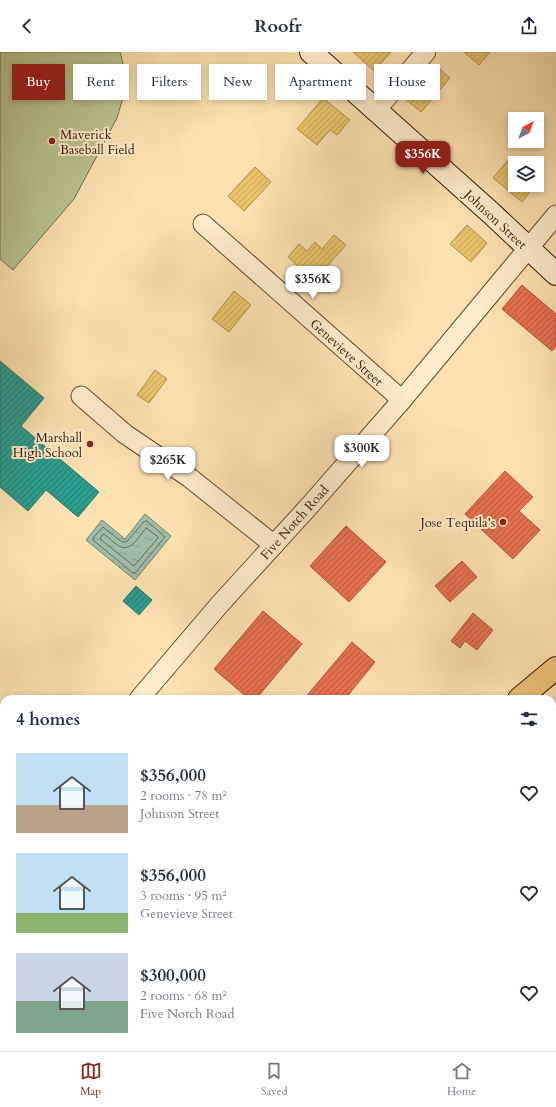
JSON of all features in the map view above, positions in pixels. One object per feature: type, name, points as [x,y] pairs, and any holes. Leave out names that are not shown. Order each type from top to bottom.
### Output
[{"type":"highway","points":[[524,695],[556,668]]},
{"type":"street","name":"Johnson Street","points":[[311,52],[556,274]]},
{"type":"street","points":[[376,110],[426,52]]},
{"type":"street","name":"Five Notch Road","points":[[142,695],[220,604],[312,503],[402,400],[556,215]]},
{"type":"street","name":"Genevieve Street","points":[[203,224],[402,400]]},
{"type":"street","points":[[81,396],[125,434],[185,474],[274,544]]},
{"type":"green space","name":"Maverick Baseball Field","points":[[0,52],[120,52],[123,64],[73,64],[73,100],[122,100],[117,118],[74,199],[13,270],[0,259]]},
{"type":"water","points":[[145,514],[171,536],[135,580],[86,540],[102,520],[125,539]]},
{"type":"building: Homes","points":[[353,52],[391,52],[380,64],[374,64],[374,71]]},
{"type":"building: Homes","points":[[464,52],[490,52],[479,65]]},
{"type":"building: Homes","points":[[440,69],[450,78],[440,90]]},
{"type":"building: Homes","points":[[321,100],[325,100],[350,120],[337,135],[330,130],[317,145],[297,129]]},
{"type":"building: Homes","points":[[406,100],[431,100],[421,112]]},
{"type":"building: Homes","points":[[508,160],[508,190],[493,178]]},
{"type":"building: Homes","points":[[255,167],[271,182],[244,211],[228,196]]},
{"type":"building: Homes","points":[[510,192],[530,192],[522,202]]},
{"type":"building: Homes","points":[[467,225],[487,243],[471,262],[450,244]]},
{"type":"building: Homes","points":[[334,235],[346,245],[314,281],[288,257],[299,244],[307,251],[315,242],[322,249]]},
{"type":"building: Homes","points":[[234,291],[251,305],[229,332],[212,319]]},
{"type":"building: Homes","points":[[155,370],[167,379],[149,403],[137,395]]},
{"type":"building: Shops","points":[[522,285],[556,314],[556,346],[552,351],[502,309]]},
{"type":"building: Shops","name":"Jose Tequila's","points":[[505,471],[533,497],[519,511],[540,530],[513,559],[465,514]]},
{"type":"building: Shops","points":[[346,526],[386,562],[349,602],[310,566]]},
{"type":"building: Shops","points":[[462,561],[477,577],[450,602],[435,586]]},
{"type":"building: Shops","points":[[263,611],[302,644],[259,695],[244,695],[214,669]]},
{"type":"building: Shops","points":[[473,613],[493,630],[477,650],[465,641],[460,648],[451,641]]},
{"type":"building: Shops","points":[[352,642],[375,662],[348,695],[307,695]]},
{"type":"building: Schools","points":[[0,361],[44,398],[21,426],[99,492],[78,517],[46,490],[28,511],[0,487]]},
{"type":"building: Schools","points":[[136,586],[152,600],[139,615],[123,601]]},
{"type":"place","name":"Maverick Baseball Field","points":[[52,141]]},
{"type":"place","name":"Marshall High School","points":[[90,444]]},
{"type":"place","name":"Jose Tequila's","points":[[503,522]]}]
